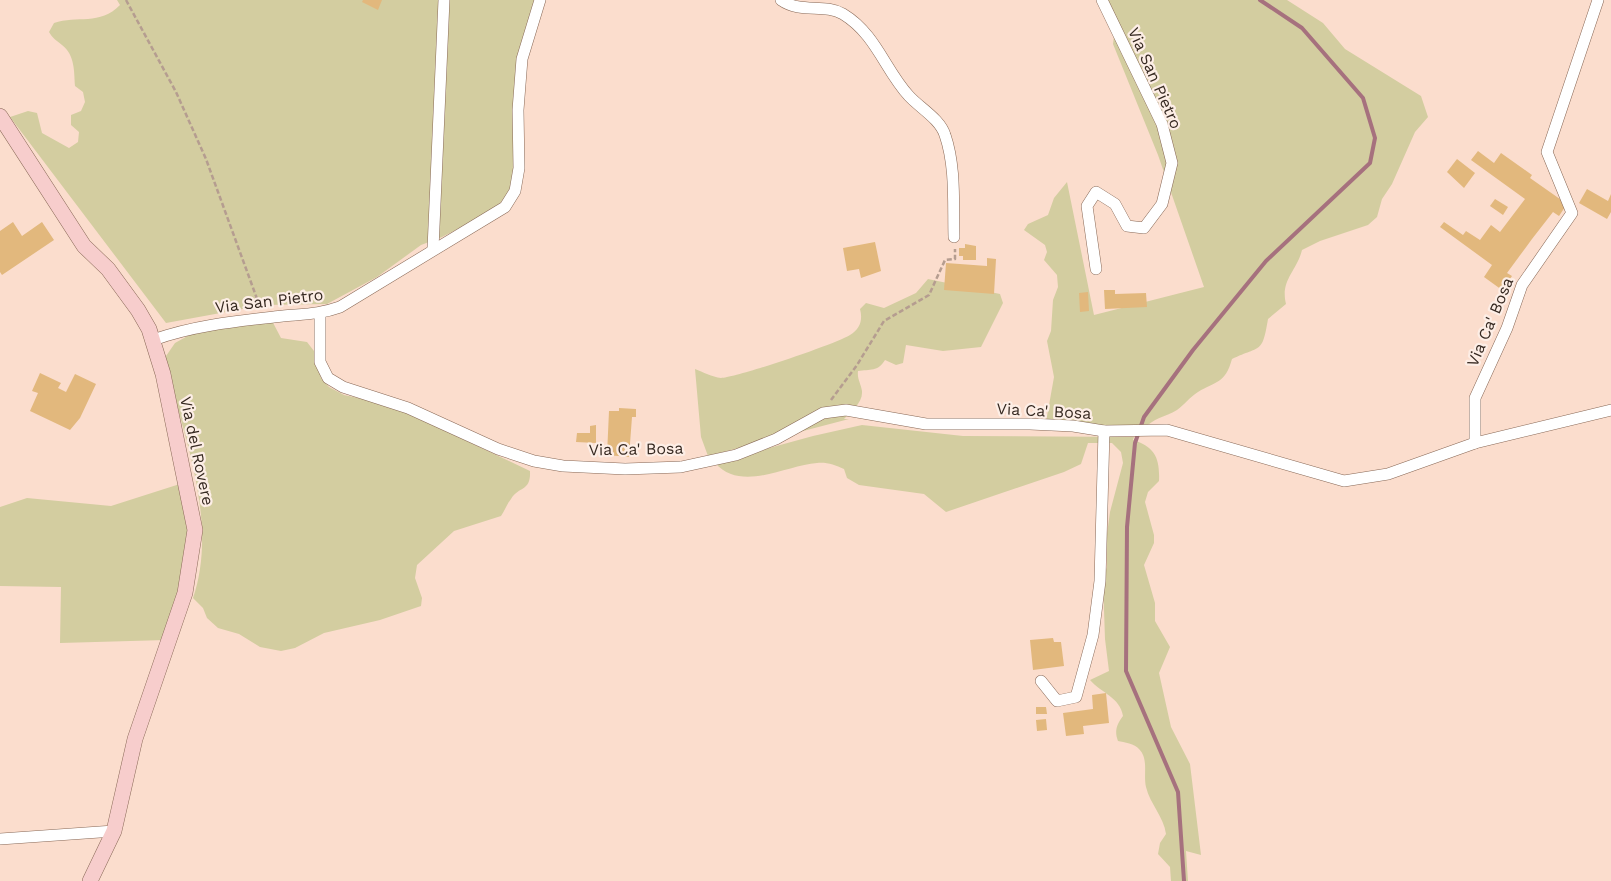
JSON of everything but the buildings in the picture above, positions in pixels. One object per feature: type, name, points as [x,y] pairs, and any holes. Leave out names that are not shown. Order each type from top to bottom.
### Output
[{"type":"street","points":[[433,249],[444,0]]},
{"type":"street","name":"Via San Pietro","points":[[153,340],[195,327],[264,318],[320,314],[340,307],[505,207],[515,191],[519,168],[518,110],[522,59],[540,0]]},
{"type":"street","points":[[781,0],[792,7],[841,14],[856,24],[872,40],[908,96],[932,117],[945,134],[952,169],[954,237]]},
{"type":"street","name":"Via San Pietro","points":[[1096,270],[1087,206],[1096,192],[1115,204],[1127,226],[1144,228],[1162,204],[1172,162],[1162,124],[1102,0]]},
{"type":"street","name":"Via Ca' Bosa","points":[[1476,443],[1475,398],[1507,328],[1522,285],[1572,213],[1547,152],[1598,0]]},
{"type":"street","name":"Via del Rovere","points":[[0,116],[84,246],[108,270],[138,310],[153,340],[172,412],[195,530],[185,593],[135,739],[114,830],[90,881]]},
{"type":"street","name":"Via Ca' Bosa","points":[[320,314],[320,362],[328,378],[343,387],[408,408],[498,449],[534,461],[563,466],[625,469],[681,467],[736,455],[776,439],[823,413],[846,410],[926,424],[1030,424],[1073,426],[1104,431],[1167,430],[1344,482],[1407,468],[1476,443],[1611,410]]},
{"type":"street","name":"Via Ca' Bosa","points":[[1040,681],[1057,701],[1076,697],[1093,635],[1100,581],[1104,431]]},
{"type":"street","points":[[0,839],[114,830]]},
{"type":"path","points":[[126,0],[176,92],[206,158],[264,318]]},
{"type":"path","points":[[823,413],[857,365],[884,321],[929,295],[946,260],[956,260],[954,237]]},
{"type":"shaded area","points":[[117,0],[540,0],[517,65],[515,179],[508,194],[493,211],[442,237],[421,245],[377,277],[327,304],[264,305],[166,323],[10,117],[28,111],[37,113],[42,133],[69,148],[78,142],[79,132],[71,125],[71,115],[81,111],[85,102],[83,92],[75,86],[72,58],[49,32],[54,23],[104,16],[120,5]]},
{"type":"shaded area","points":[[1106,0],[1287,0],[1323,23],[1345,49],[1421,96],[1428,117],[1415,132],[1392,184],[1382,199],[1377,217],[1368,225],[1320,241],[1302,250],[1285,288],[1286,304],[1268,319],[1264,338],[1259,347],[1232,359],[1223,378],[1192,396],[1177,410],[1155,420],[1144,429],[1046,422],[1054,377],[1047,341],[1051,331],[1053,300],[1058,287],[1057,275],[1044,260],[1047,252],[1045,245],[1024,230],[1028,224],[1048,215],[1054,198],[1067,182],[1094,315],[1204,287],[1158,155],[1113,44],[1116,20]]},
{"type":"shaded area","points":[[928,279],[1000,294],[1003,303],[981,347],[943,351],[906,345],[903,363],[896,365],[885,360],[877,368],[858,371],[862,395],[856,406],[844,419],[849,419],[708,456],[701,437],[695,369],[711,376],[730,377],[826,346],[850,335],[856,330],[861,320],[860,309],[866,303],[884,308],[916,293]]},
{"type":"shaded area","points":[[270,317],[281,338],[307,342],[314,351],[321,378],[329,387],[344,395],[391,405],[530,471],[527,486],[514,495],[501,516],[454,531],[417,565],[415,578],[422,598],[421,606],[380,620],[324,633],[295,648],[281,651],[260,647],[239,634],[218,628],[207,618],[203,608],[193,598],[200,569],[202,539],[200,508],[188,447],[164,359],[175,343],[193,333]]},
{"type":"shaded area","points":[[862,425],[963,436],[1134,437],[1133,440],[1146,446],[1155,454],[1159,481],[1148,492],[1145,502],[1154,535],[1154,543],[1144,565],[1155,603],[1155,621],[1170,647],[1159,673],[1171,727],[1190,764],[1201,855],[1186,851],[1188,881],[1171,881],[1170,867],[1158,854],[1160,843],[1166,834],[1163,822],[1146,787],[1144,757],[1135,746],[1118,741],[1116,731],[1123,716],[1121,710],[1114,700],[1090,680],[1109,671],[1105,639],[1103,580],[1107,567],[1107,534],[1110,512],[1123,463],[1121,452],[1112,443],[1088,443],[1081,464],[1064,472],[946,512],[924,494],[859,485],[847,478],[844,469],[828,463],[805,465],[751,477],[738,476],[726,472],[715,463],[813,436]]},
{"type":"shaded area","points":[[183,483],[190,544],[166,640],[60,643],[61,587],[0,586],[0,507],[27,498],[111,506]]},
{"type":"waterway","points":[[1184,881],[1178,792],[1126,671],[1127,527],[1135,443],[1144,417],[1193,350],[1266,261],[1370,163],[1375,138],[1363,98],[1302,28],[1260,0]]}]
